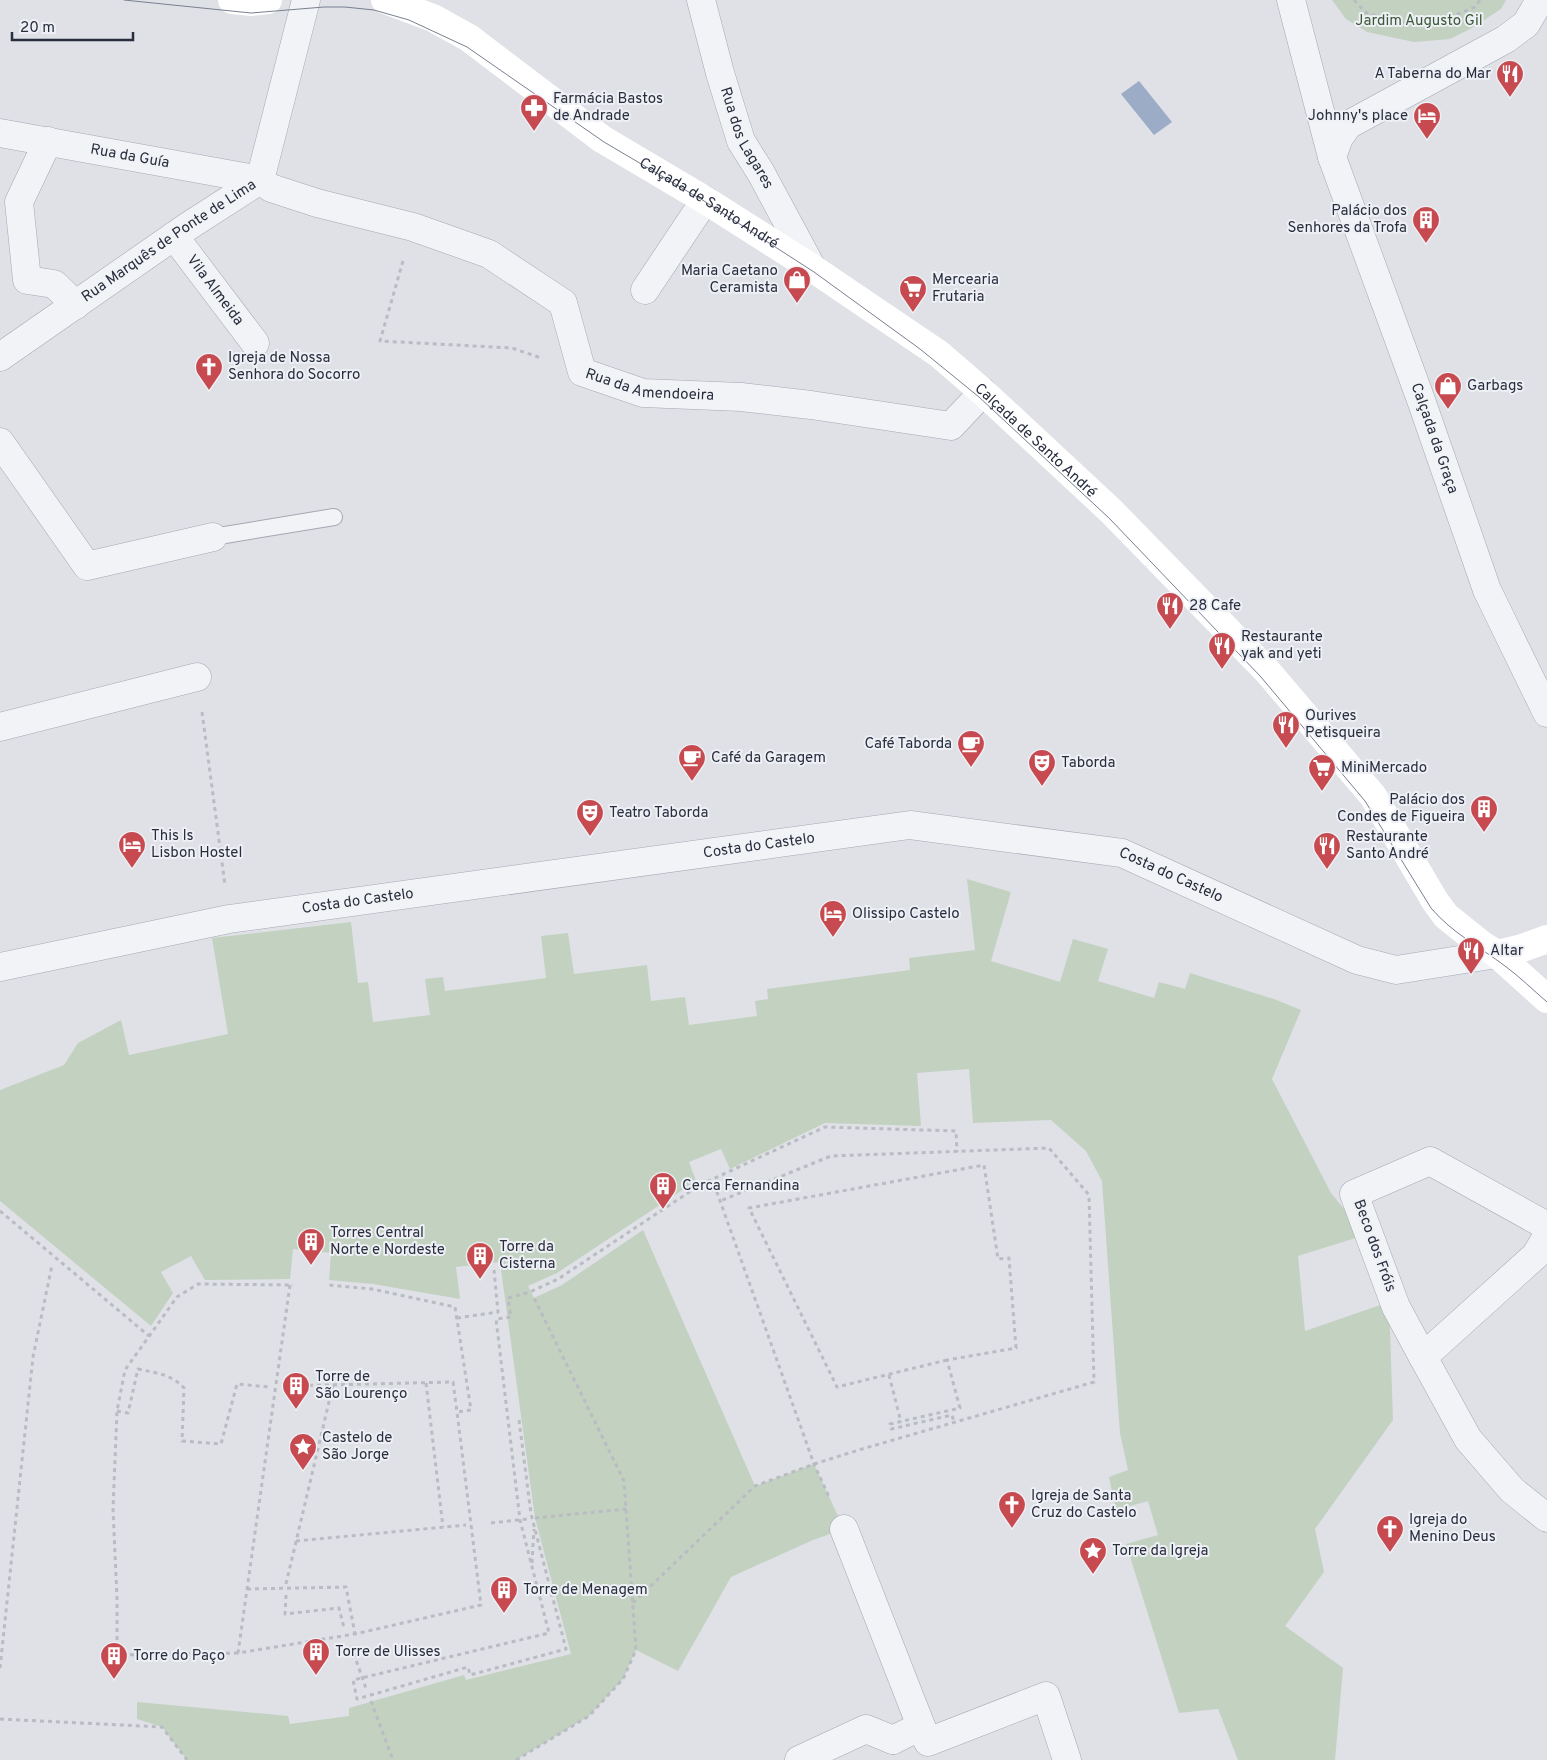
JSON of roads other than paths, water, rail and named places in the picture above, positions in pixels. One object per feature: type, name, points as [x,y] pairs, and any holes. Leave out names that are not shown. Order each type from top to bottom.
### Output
[{"type":"street","points":[[232,0],[252,2],[268,0]]},
{"type":"street","name":"Rua Marquês de Ponte de Lima","points":[[0,357],[174,236],[260,180],[306,0]]},
{"type":"street","name":"Calçada de Santo André","points":[[385,0],[433,18],[469,38],[602,139],[705,200],[812,268],[939,354],[983,392],[1110,511],[1268,672],[1373,796],[1434,901],[1446,916],[1481,944],[1497,954],[1547,999]]},
{"type":"street","name":"Rua dos Lagares","points":[[701,0],[740,140],[762,172],[812,268]]},
{"type":"street","name":"Calçada da Graça","points":[[1291,0],[1332,157],[1421,400],[1487,590],[1547,713]]},
{"type":"street","points":[[1332,157],[1339,138],[1348,125],[1506,39],[1526,24],[1540,0],[1547,12]]},
{"type":"street","name":"Rua da Guía","points":[[0,133],[260,180]]},
{"type":"street","points":[[48,141],[20,202],[27,280],[54,284],[76,305]]},
{"type":"street","name":"Rua da Amendoeira","points":[[260,180],[271,188],[316,204],[413,227],[489,254],[563,303],[582,372],[642,393],[741,397],[811,405],[951,426],[983,392]]},
{"type":"street","points":[[645,290],[705,200]]},
{"type":"street","name":"Vila Almeida","points":[[174,236],[255,343]]},
{"type":"street","points":[[0,442],[87,566],[213,537]]},
{"type":"street","points":[[0,727],[197,677]]},
{"type":"street","name":"Costa do Castelo","points":[[0,966],[229,919],[910,825],[1122,853],[1357,960],[1396,970],[1497,954]]},
{"type":"street","points":[[1497,954],[1547,939]]},
{"type":"street","name":"Beco dos Fróis","points":[[1423,1357],[1396,1307],[1354,1194],[1430,1161],[1547,1226]]},
{"type":"street","points":[[1547,1236],[1536,1255],[1423,1357],[1468,1439],[1512,1490],[1547,1518]]},
{"type":"street","points":[[844,1529],[928,1742],[1046,1696],[1068,1760]]},
{"type":"street","points":[[799,1760],[866,1729],[894,1750],[921,1726]]},
{"type":"lane","points":[[213,537],[334,517]]},
{"type":"water","points":[[1139,81],[1172,122],[1154,135],[1121,94]]},
{"type":"tram line","points":[[124,0],[251,13],[345,7],[374,10],[409,20],[467,47],[604,142],[704,201],[814,272],[920,349],[979,397],[1110,519],[1261,677],[1365,801],[1431,908],[1439,917],[1466,939],[1511,970],[1547,1002]]},
{"type":"place","name":"A Taberna do Mar","points":[[1510,98]]},
{"type":"place","name":"Farmácia Bastos de Andrade","points":[[534,132]]},
{"type":"place","name":"Johnny's place","points":[[1427,140]]},
{"type":"place","name":"Palácio dos Senhores da Trofa","points":[[1426,244]]},
{"type":"place","name":"Maria Caetano Ceramista","points":[[797,304]]},
{"type":"place","name":"Mercearia Frutaria","points":[[913,313]]},
{"type":"place","name":"Igreja de Nossa Senhora do Socorro","points":[[209,391]]},
{"type":"place","name":"Garbags","points":[[1448,410]]},
{"type":"place","name":"28 Cafe","points":[[1170,630]]},
{"type":"place","name":"Restaurante yak and yeti","points":[[1222,670]]},
{"type":"place","name":"Ourives Petisqueira","points":[[1286,749]]},
{"type":"place","name":"Café Taborda","points":[[971,768]]},
{"type":"place","name":"Café da Garagem","points":[[692,782]]},
{"type":"place","name":"Taborda","points":[[1042,787]]},
{"type":"place","name":"MiniMercado","points":[[1322,792]]},
{"type":"place","name":"Palácio dos Condes de Figueira","points":[[1484,833]]},
{"type":"place","name":"Teatro Taborda","points":[[590,837]]},
{"type":"place","name":"This Is Lisbon Hostel","points":[[132,869]]},
{"type":"place","name":"Restaurante Santo André","points":[[1327,870]]},
{"type":"place","name":"Olissipo Castelo","points":[[833,938]]},
{"type":"place","name":"Altar","points":[[1471,975]]},
{"type":"place","name":"Cerca Fernandina","points":[[663,1210]]},
{"type":"place","name":"Torres Central Norte e Nordeste","points":[[311,1266]]},
{"type":"place","name":"Torre da Cisterna","points":[[480,1280]]},
{"type":"place","name":"Torre de São Lourenço","points":[[296,1410]]},
{"type":"place","name":"Castelo de São Jorge","points":[[303,1471]]},
{"type":"place","name":"Igreja de Santa Cruz do Castelo","points":[[1012,1529]]},
{"type":"place","name":"Igreja do Menino Deus","points":[[1390,1553]]},
{"type":"place","name":"Torre da Igreja","points":[[1093,1575]]},
{"type":"place","name":"Torre de Menagem","points":[[504,1614]]},
{"type":"place","name":"Torre de Ulisses","points":[[316,1676]]},
{"type":"place","name":"Torre do Paço","points":[[114,1680]]},
{"type":"park label","name":"Jardim Augusto Gil","points":[[1419,21]]}]
